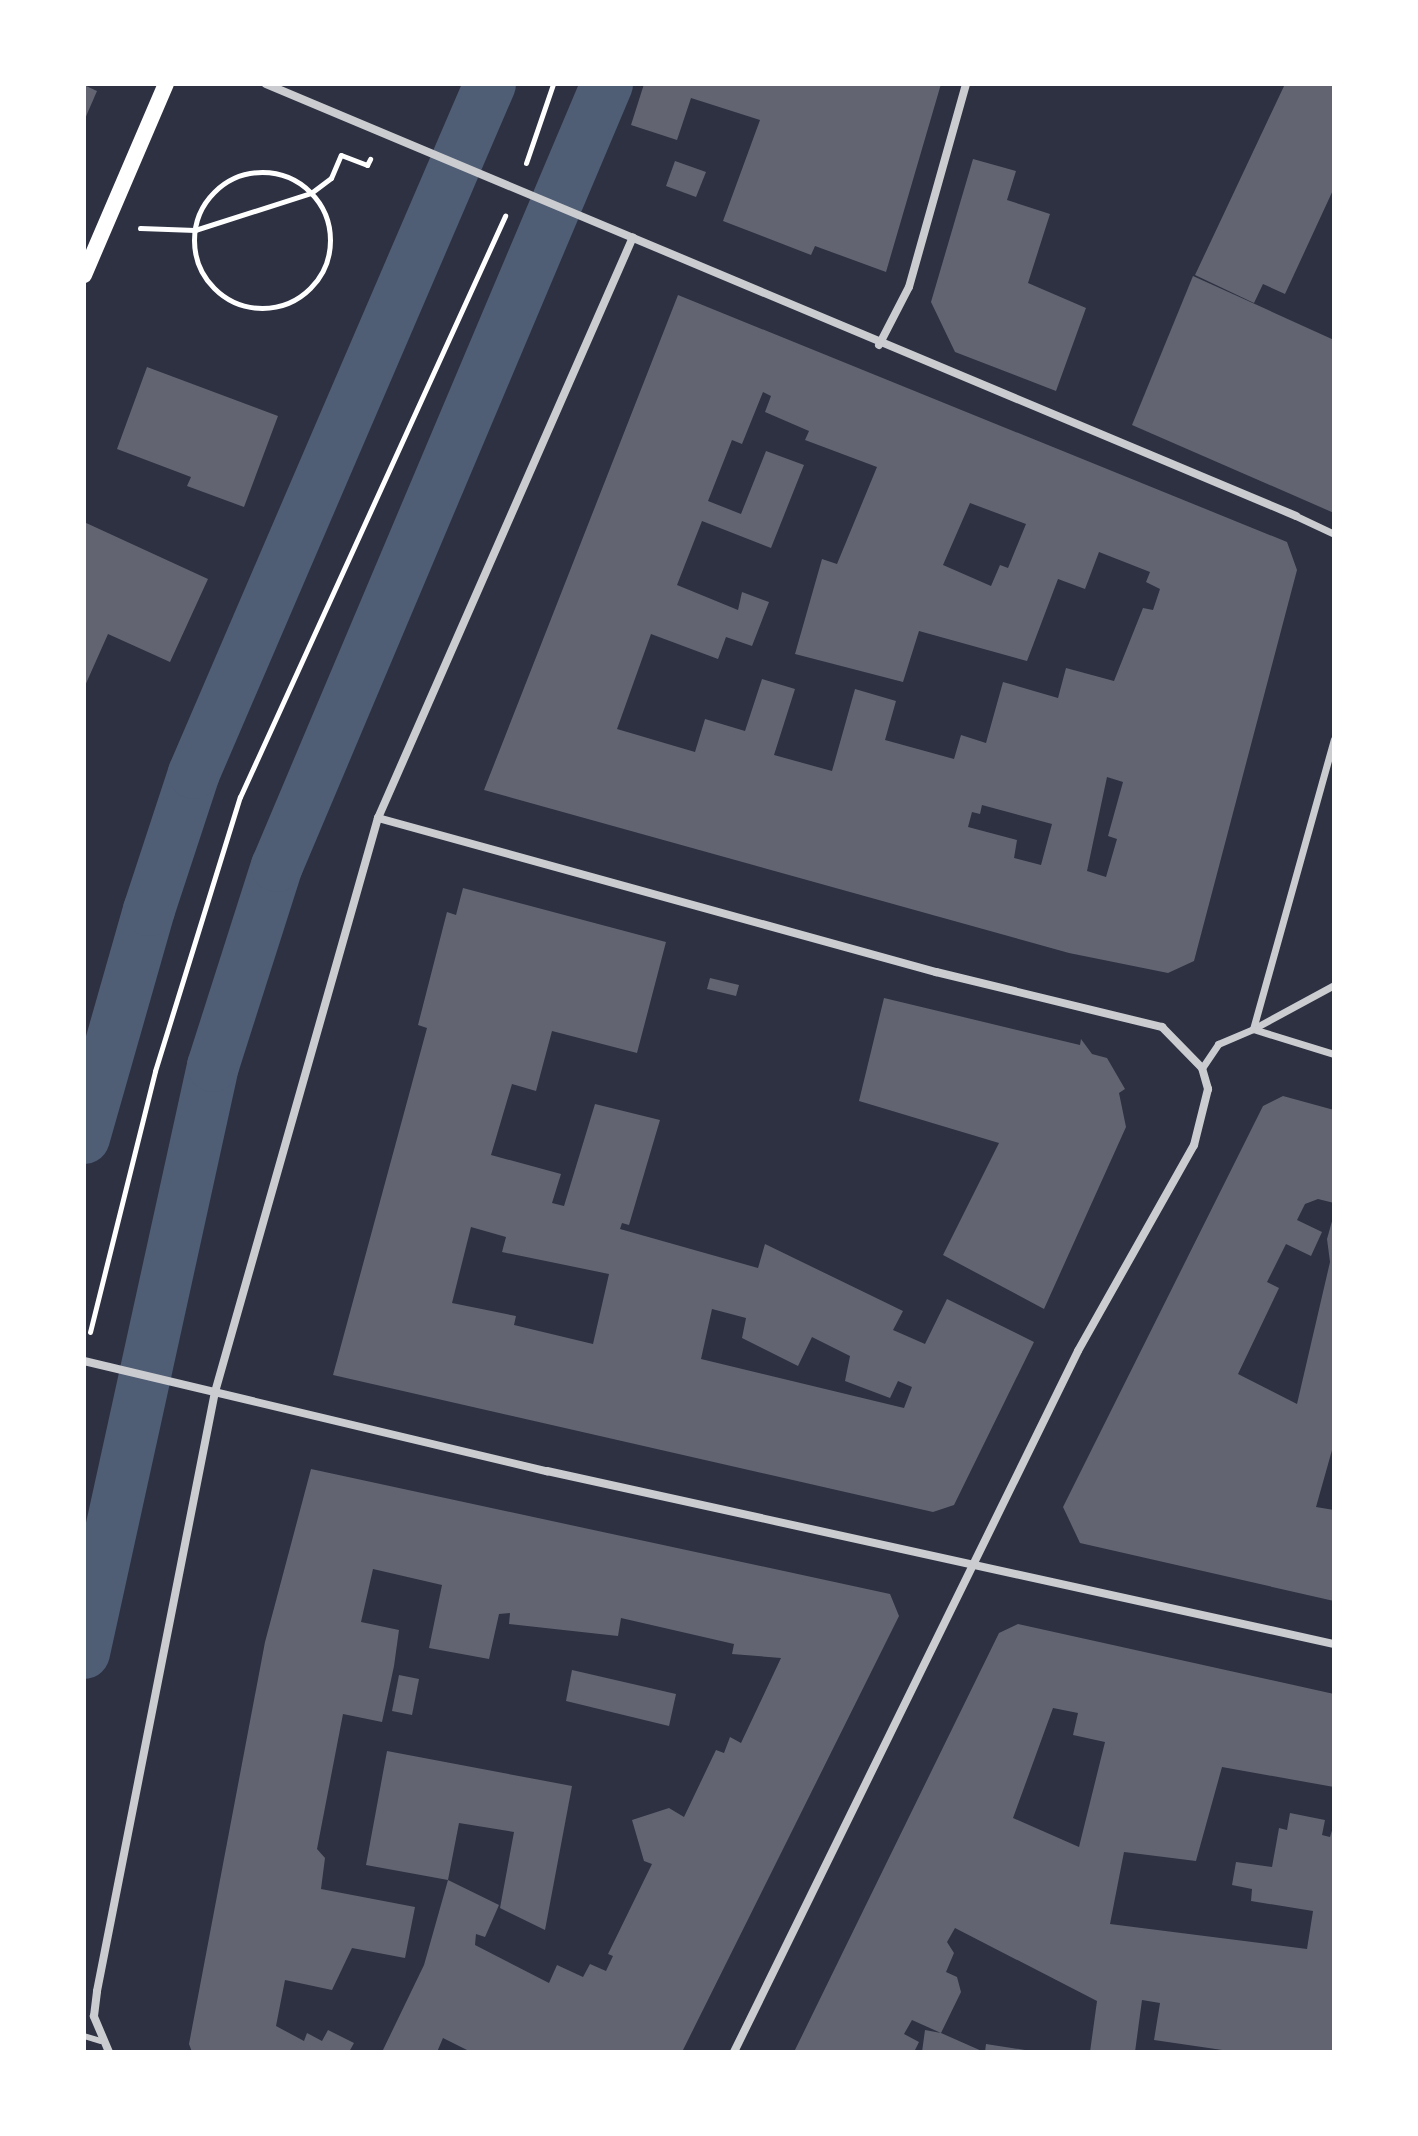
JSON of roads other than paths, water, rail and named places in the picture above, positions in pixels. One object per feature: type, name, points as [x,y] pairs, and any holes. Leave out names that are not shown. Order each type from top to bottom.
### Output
[{"type":"main road","points":[[84,275],[166,84]]},
{"type":"street","points":[[266,84],[633,237],[879,345],[1334,534]]},
{"type":"street","points":[[879,345],[909,287],[966,84]]},
{"type":"street","points":[[109,2052],[100,2041],[94,2016],[97,1991],[215,1392],[378,818],[633,237]]},
{"type":"street","points":[[1253,1029],[1334,739]]},
{"type":"street","points":[[378,818],[936,972],[1162,1027],[1202,1068],[1208,1089],[1194,1145],[1078,1351],[734,2052]]},
{"type":"street","points":[[1202,1068],[1218,1044],[1253,1029],[1334,985]]},
{"type":"street","points":[[1253,1029],[1334,1054]]},
{"type":"street","points":[[84,1361],[547,1471],[974,1561],[1334,1644]]},
{"type":"lane","points":[[84,2036],[100,2041]]},
{"type":"waterway","points":[[84,1138],[149,910],[194,773],[490,84]]},
{"type":"waterway","points":[[84,1653],[213,1066],[277,866],[607,84]]}]
